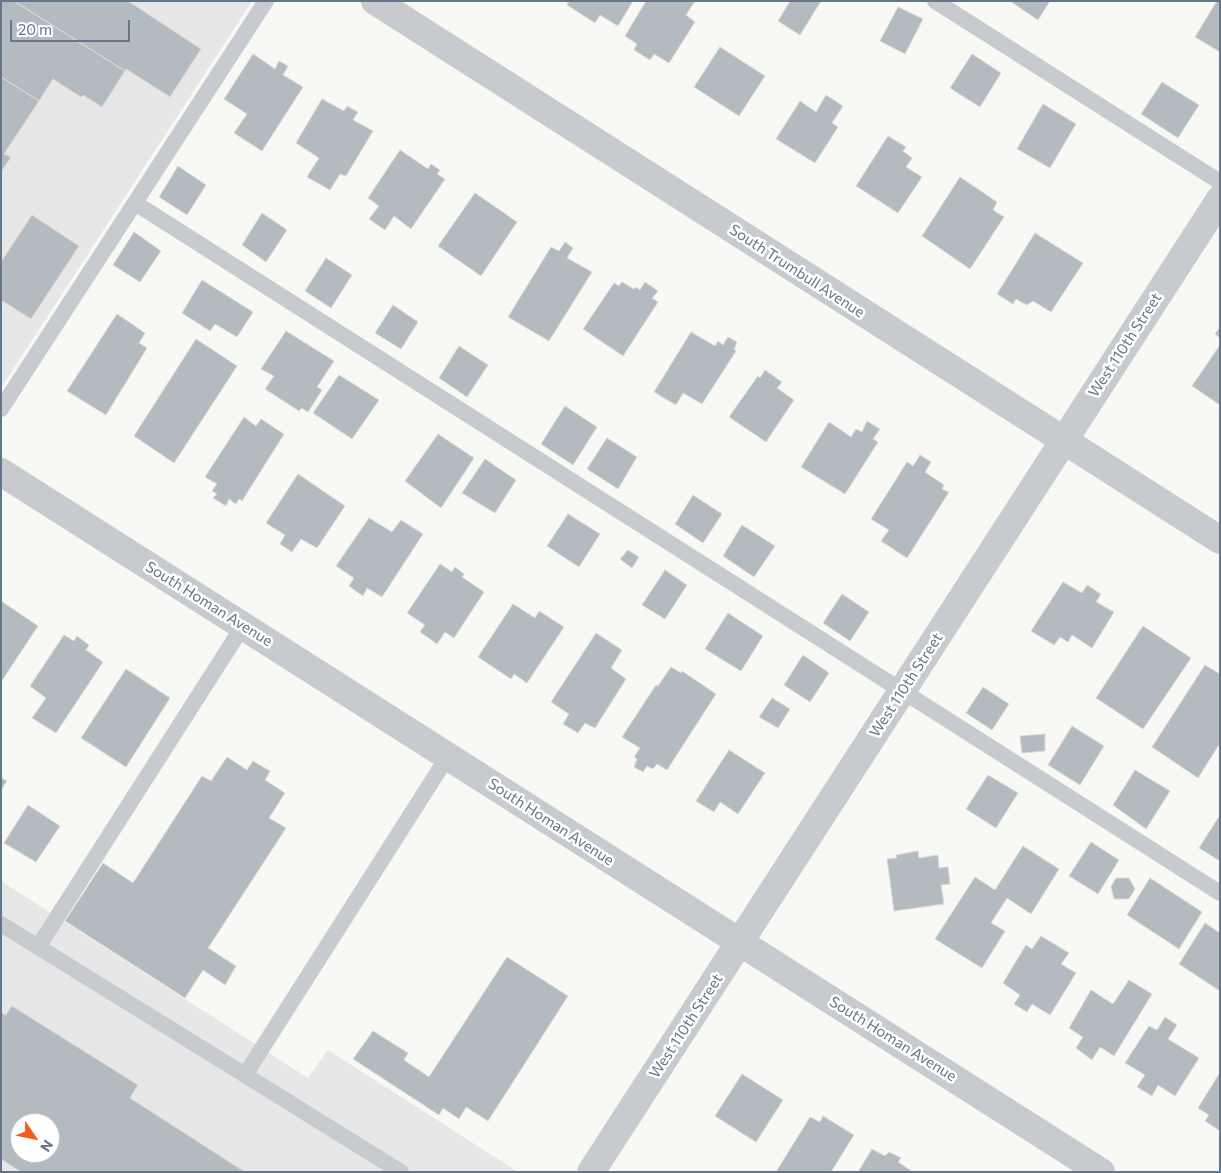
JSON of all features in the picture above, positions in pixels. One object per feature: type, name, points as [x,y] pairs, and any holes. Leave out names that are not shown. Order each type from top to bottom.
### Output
[{"type":"street","name":"South Trumbull Avenue","points":[[375,1],[1220,540]]},
{"type":"street","name":"West 110th Street","points":[[591,1172],[1220,199]]},
{"type":"street","name":"South Homan Avenue","points":[[1,472],[1101,1172]]},
{"type":"lane","points":[[1,409],[266,1]]},
{"type":"lane","points":[[934,1],[1220,182]]},
{"type":"lane","points":[[135,203],[1220,892]]},
{"type":"lane","points":[[38,947],[244,626]]},
{"type":"lane","points":[[245,1075],[448,756]]},
{"type":"lane","points":[[1,924],[401,1172]]},
{"type":"shaded area","points":[[1,1],[252,1],[1,388]]},
{"type":"shaded area","points":[[1,881],[308,1078],[328,1050],[518,1172],[1,1172]]},
{"type":"building","points":[[1,1],[14,1],[125,71],[102,107],[83,95],[81,97],[53,79],[39,101],[1,77]]},
{"type":"building","points":[[14,1],[128,1],[201,49],[170,97]]},
{"type":"building","points":[[569,1],[633,1],[618,26],[600,15],[595,23],[567,5]]},
{"type":"building","points":[[646,1],[695,1],[686,15],[695,22],[669,63],[654,54],[650,60],[634,50],[637,44],[625,36]]},
{"type":"building","points":[[790,1],[821,1],[800,35],[778,21]]},
{"type":"building","points":[[1010,1],[1050,1],[1038,20]]},
{"type":"building","points":[[1217,1],[1220,1],[1220,52],[1195,37]]},
{"type":"building","points":[[898,7],[923,19],[905,54],[880,41]]},
{"type":"building","points":[[720,47],[765,76],[739,116],[694,87]]},
{"type":"building","points":[[253,54],[275,69],[279,61],[288,66],[283,75],[303,87],[262,151],[234,133],[247,114],[224,99]]},
{"type":"building","points":[[972,54],[1001,73],[980,107],[950,88]]},
{"type":"building","points":[[1,77],[39,101],[4,154],[11,157],[1,172]]},
{"type":"building","points":[[1162,82],[1199,105],[1178,138],[1141,114]]},
{"type":"building","points":[[826,95],[843,106],[832,123],[838,127],[815,163],[776,139],[800,101],[816,112]]},
{"type":"building","points":[[322,99],[344,111],[347,106],[358,112],[353,120],[373,131],[346,176],[340,174],[330,190],[307,177],[319,158],[296,143]]},
{"type":"building","points":[[1043,104],[1076,124],[1050,168],[1017,149]]},
{"type":"building","points":[[888,136],[906,147],[903,151],[912,158],[906,167],[922,177],[898,213],[856,186]]},
{"type":"building","points":[[400,150],[428,169],[431,164],[440,170],[437,174],[445,179],[411,229],[394,216],[385,230],[369,219],[379,206],[368,198]]},
{"type":"building","points":[[178,166],[206,185],[187,215],[159,197]]},
{"type":"building","points":[[960,177],[997,202],[993,210],[1004,217],[970,269],[922,236]]},
{"type":"building","points":[[475,193],[517,222],[481,276],[438,246]]},
{"type":"building","points":[[262,213],[287,230],[266,262],[242,245]]},
{"type":"building","points":[[32,215],[79,246],[31,319],[1,300],[1,262]]},
{"type":"building","points":[[134,232],[161,251],[140,282],[113,265]]},
{"type":"building","points":[[1035,233],[1083,263],[1051,312],[1033,301],[1027,305],[1016,299],[1013,304],[997,294]]},
{"type":"building","points":[[565,242],[573,248],[567,258],[592,272],[549,341],[508,317],[551,247],[559,251]]},
{"type":"building","points":[[326,258],[352,275],[331,308],[305,291]]},
{"type":"building","points":[[202,280],[253,312],[237,337],[215,324],[210,331],[182,313]]},
{"type":"building","points":[[622,282],[634,289],[636,287],[640,290],[645,282],[658,291],[652,298],[658,302],[623,356],[583,329],[614,283],[619,286]]},
{"type":"building","points":[[393,305],[418,322],[401,349],[375,333]]},
{"type":"building","points":[[117,314],[145,333],[139,343],[147,348],[106,415],[67,391]]},
{"type":"building","points":[[1220,327],[1220,338],[1215,334]]},
{"type":"building","points":[[286,331],[334,361],[317,387],[322,390],[308,412],[302,408],[299,411],[265,389],[274,376],[261,369]]},
{"type":"building","points":[[691,332],[715,346],[718,341],[723,345],[728,337],[737,342],[734,350],[736,351],[702,404],[683,393],[676,405],[654,392]]},
{"type":"building","points":[[196,339],[237,366],[174,463],[134,436]]},
{"type":"building","points":[[1220,345],[1220,405],[1192,386]]},
{"type":"building","points":[[459,346],[488,365],[467,397],[439,378]]},
{"type":"building","points":[[765,370],[782,382],[777,388],[794,400],[766,442],[729,417],[758,376],[760,378]]},
{"type":"building","points":[[339,375],[379,400],[352,439],[313,413]]},
{"type":"building","points":[[565,406],[597,427],[573,465],[541,444]]},
{"type":"building","points":[[244,417],[256,426],[261,419],[284,434],[242,501],[239,499],[236,504],[229,499],[226,506],[213,498],[217,494],[212,491],[217,484],[205,477]]},
{"type":"building","points":[[867,421],[880,429],[873,439],[878,442],[845,494],[801,467],[829,422],[851,437],[856,429],[862,432]]},
{"type":"building","points":[[438,434],[474,458],[441,508],[405,481]]},
{"type":"building","points":[[607,438],[637,457],[618,489],[587,469]]},
{"type":"building","points":[[920,455],[931,462],[925,472],[944,485],[942,489],[949,492],[907,558],[881,541],[889,530],[871,519],[907,462],[913,466]]},
{"type":"building","points":[[485,459],[516,480],[495,513],[462,493]]},
{"type":"building","points":[[298,474],[345,506],[317,548],[301,539],[292,552],[280,544],[285,535],[266,523]]},
{"type":"building","points":[[693,495],[722,514],[703,543],[675,524]]},
{"type":"building","points":[[568,514],[600,534],[579,567],[547,546]]},
{"type":"building","points":[[369,518],[392,532],[401,520],[423,534],[382,597],[367,588],[363,596],[349,586],[354,578],[336,566]]},
{"type":"building","points":[[742,525],[775,546],[754,577],[723,556]]},
{"type":"building","points":[[628,550],[639,557],[632,568],[620,559]]},
{"type":"building","points":[[440,564],[452,572],[455,567],[464,574],[462,577],[484,592],[454,638],[445,632],[437,644],[420,632],[425,625],[407,613]]},
{"type":"building","points":[[665,570],[687,585],[665,619],[642,605]]},
{"type":"building","points":[[1063,582],[1082,593],[1087,585],[1101,594],[1096,602],[1114,612],[1092,648],[1072,635],[1068,642],[1060,637],[1054,645],[1031,631]]},
{"type":"building","points":[[842,594],[869,612],[850,641],[823,623]]},
{"type":"building","points":[[1,601],[38,626],[1,682]]},
{"type":"building","points":[[513,604],[535,618],[539,611],[564,627],[527,683],[514,674],[511,679],[478,657]]},
{"type":"building","points":[[728,613],[763,636],[741,671],[705,649]]},
{"type":"building","points":[[1143,626],[1191,658],[1143,729],[1096,698]]},
{"type":"building","points":[[596,633],[622,650],[611,668],[626,679],[595,728],[585,723],[578,733],[563,724],[569,714],[551,702]]},
{"type":"building","points":[[64,635],[74,641],[77,636],[89,645],[86,650],[103,662],[56,733],[32,718],[46,698],[30,686]]},
{"type":"building","points":[[803,655],[829,673],[810,702],[784,685]]},
{"type":"building","points":[[1205,665],[1220,674],[1220,743],[1198,778],[1152,747]]},
{"type":"building","points":[[671,667],[681,673],[682,671],[716,694],[667,770],[657,764],[653,769],[647,766],[643,772],[634,767],[637,759],[634,757],[640,748],[622,737],[656,685],[658,686]]},
{"type":"building","points":[[126,669],[170,698],[126,767],[81,738]]},
{"type":"building","points":[[983,687],[1009,704],[992,730],[966,713]]},
{"type":"building","points":[[772,698],[790,709],[778,728],[759,717]]},
{"type":"building","points":[[1072,726],[1104,746],[1080,785],[1048,765]]},
{"type":"building","points":[[1045,734],[1045,751],[1022,753],[1020,736]]},
{"type":"building","points":[[729,750],[765,773],[738,814],[720,802],[714,812],[696,801]]},
{"type":"building","points":[[227,757],[247,770],[253,761],[270,771],[265,780],[285,793],[269,818],[286,828],[208,948],[236,966],[225,985],[203,970],[185,998],[65,921],[103,863],[133,883],[202,776],[211,781]]},
{"type":"building","points":[[1135,770],[1170,791],[1146,829],[1113,805]]},
{"type":"building","points":[[988,775],[1018,793],[996,828],[966,809]]},
{"type":"building","points":[[1,778],[7,781],[1,790]]},
{"type":"building","points":[[28,805],[60,826],[36,862],[4,843]]},
{"type":"building","points":[[1220,815],[1220,861],[1199,848]]},
{"type":"building","points":[[1091,842],[1119,860],[1098,894],[1069,876]]},
{"type":"building","points":[[1023,846],[1059,869],[1031,914],[1007,898],[991,923],[1005,931],[982,968],[935,939],[975,877],[995,890]]},
{"type":"building","points":[[918,851],[919,858],[938,855],[939,868],[948,867],[950,884],[941,885],[944,904],[894,911],[887,859],[897,858],[896,855]]},
{"type":"building","points":[[1116,878],[1129,878],[1135,889],[1129,899],[1114,899],[1111,887]]},
{"type":"building","points":[[1150,878],[1202,912],[1179,949],[1127,915]]},
{"type":"building","points":[[1205,923],[1220,933],[1220,991],[1179,964]]},
{"type":"building","points":[[1041,936],[1069,953],[1061,964],[1076,973],[1050,1015],[1032,1004],[1027,1012],[1014,1004],[1020,995],[1003,983],[1026,945],[1032,949]]},
{"type":"building","points":[[507,957],[568,996],[488,1121],[466,1107],[459,1119],[443,1108],[439,1115],[353,1059],[373,1031],[408,1053],[404,1060],[429,1077]]},
{"type":"building","points":[[1129,980],[1152,994],[1114,1056],[1100,1047],[1092,1060],[1076,1048],[1083,1037],[1069,1028],[1091,990],[1113,1004]]},
{"type":"building","points":[[12,1006],[138,1085],[130,1098],[245,1172],[21,1172],[1,1159],[1,1013],[6,1015]]},
{"type":"building","points":[[1165,1017],[1177,1025],[1168,1039],[1199,1058],[1175,1096],[1158,1085],[1152,1096],[1137,1087],[1145,1075],[1125,1063],[1149,1026],[1157,1030]]},
{"type":"building","points":[[742,1074],[783,1100],[756,1142],[715,1116]]},
{"type":"building","points":[[1219,1074],[1220,1131],[1205,1121],[1209,1115],[1198,1108]]},
{"type":"building","points":[[823,1116],[854,1135],[831,1172],[776,1172],[810,1117],[820,1122]]},
{"type":"building","points":[[872,1149],[885,1156],[889,1152],[901,1158],[898,1162],[913,1172],[858,1172]]}]
